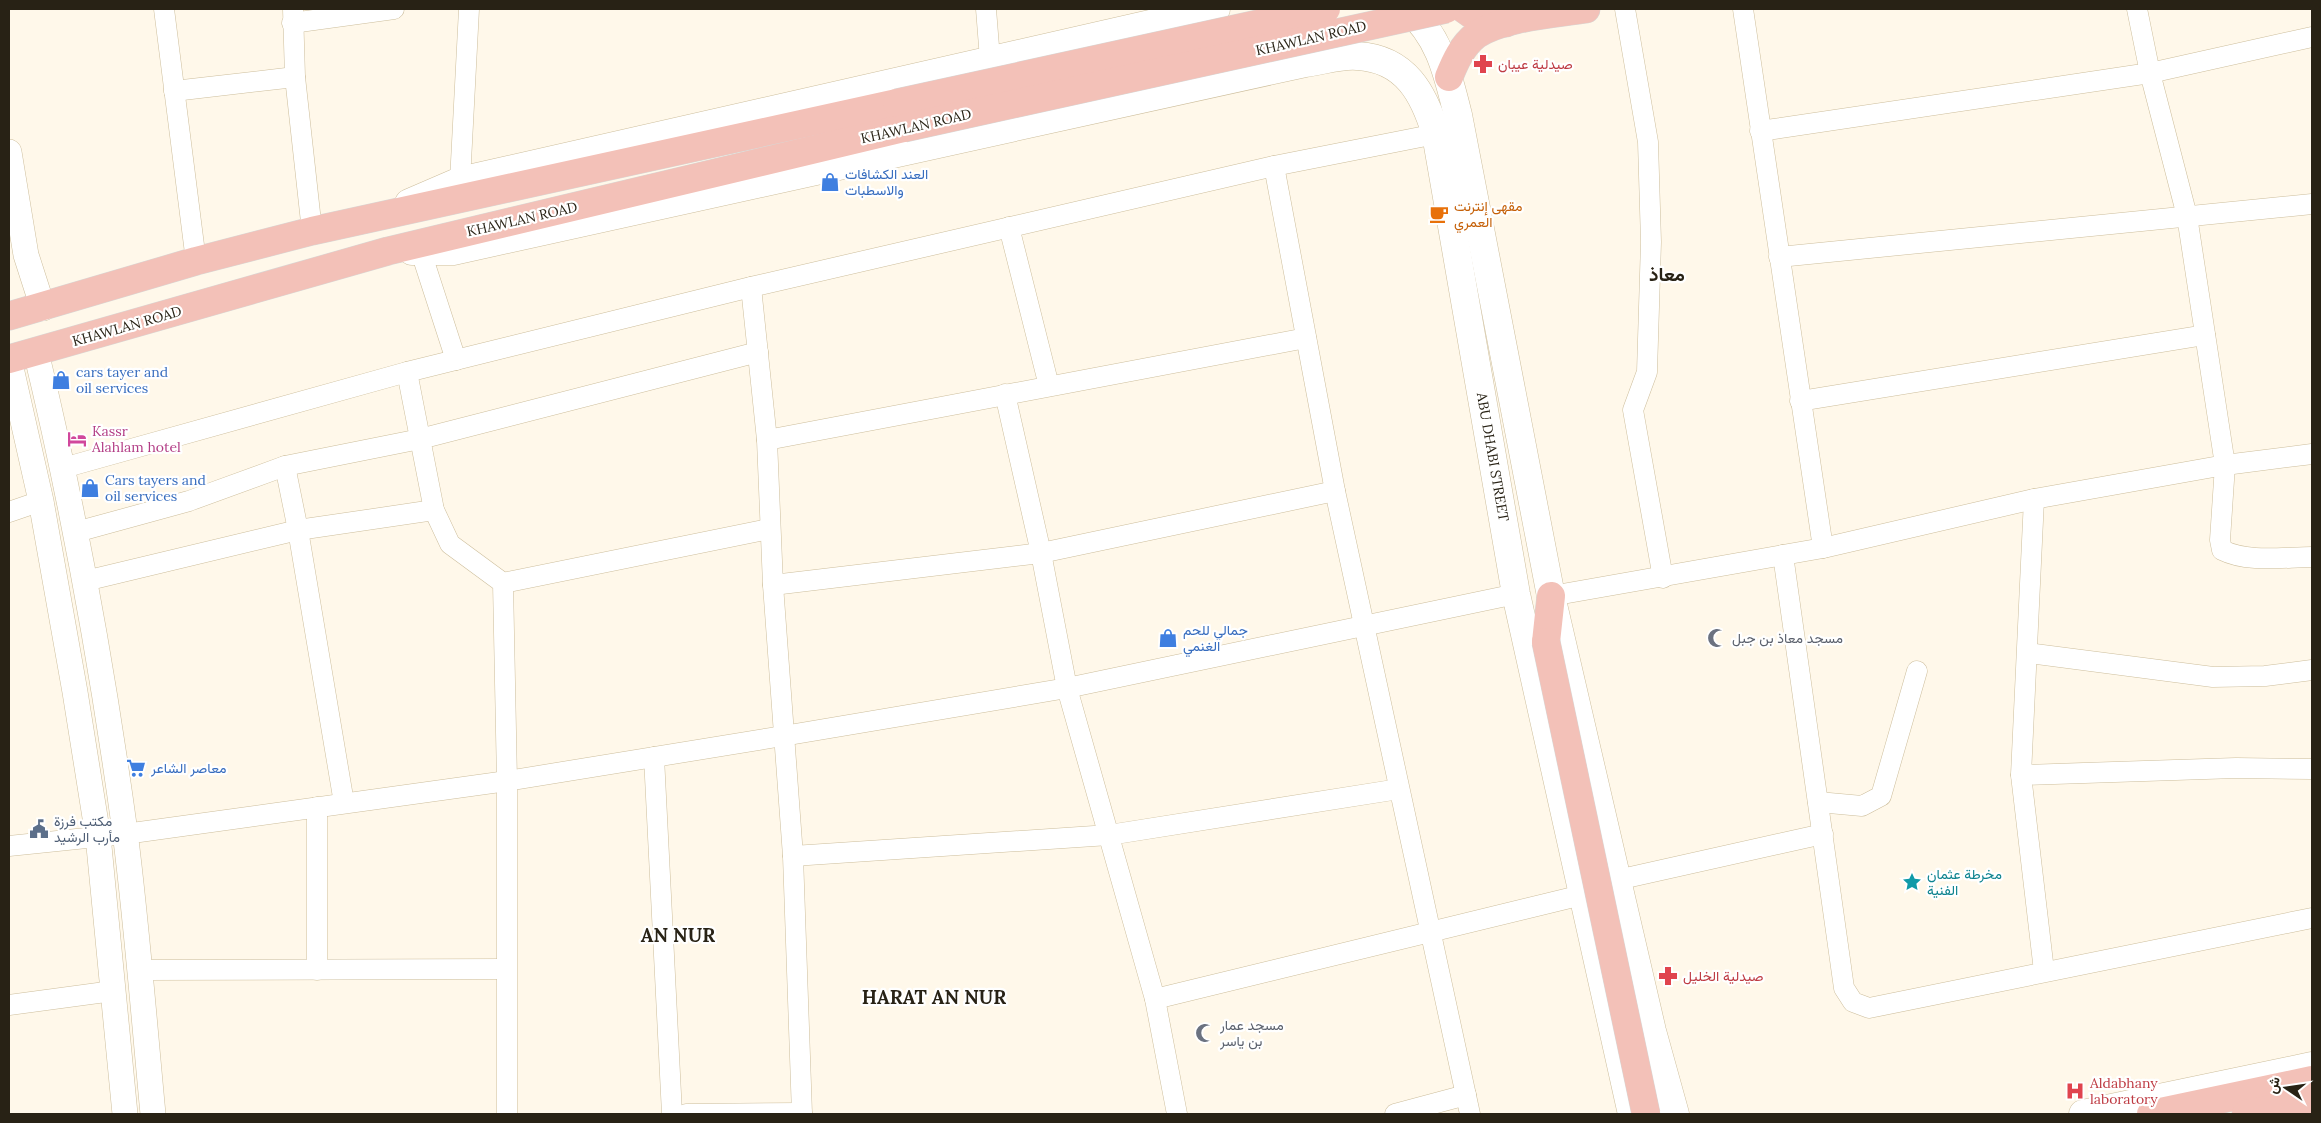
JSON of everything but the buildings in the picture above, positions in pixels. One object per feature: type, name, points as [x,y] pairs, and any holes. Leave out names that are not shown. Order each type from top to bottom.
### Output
[{"type":"main road","name":"KHAWLAN ROAD","points":[[381,214],[460,181],[990,58],[1216,9]]},
{"type":"main road","points":[[1296,9],[1305,63]]},
{"type":"main road","name":"KHAWLAN ROAD","points":[[9,316],[43,308],[196,261],[381,214],[1326,9]]},
{"type":"main road","name":"ABU DHABI STREET","points":[[1407,9],[1419,18],[1438,46],[1449,77],[1456,166],[1516,594],[1632,1114]]},
{"type":"main road","name":"KHAWLAN ROAD","points":[[9,359],[388,251],[904,128],[1446,9]]},
{"type":"main road","points":[[1464,9],[1471,14],[1506,23]]},
{"type":"main road","points":[[1449,77],[1459,54],[1476,35],[1506,23],[1583,9]]},
{"type":"main road","name":"KHAWLAN ROAD","points":[[388,251],[421,252],[453,250],[1305,63],[1358,55]]},
{"type":"main road","name":"ABU DHABI STREET","points":[[1358,55],[1384,62],[1410,78],[1426,103],[1436,134],[1456,166],[1551,596],[1652,1030],[1674,1114]]},
{"type":"main road","points":[[1551,596],[1546,642],[1646,1114]]},
{"type":"main road","points":[[1616,1042],[1623,1052],[1636,1055],[1643,1053],[1652,1044],[1652,1030]]},
{"type":"main road","points":[[2083,1114],[2312,1066]]},
{"type":"main road","points":[[2152,1114],[2312,1080]]},
{"type":"main road","points":[[2246,1114],[2312,1101]]},
{"type":"street","points":[[164,9],[196,261]]},
{"type":"street","points":[[312,231],[295,77],[292,16],[394,9]]},
{"type":"street","points":[[460,181],[469,9]]},
{"type":"street","points":[[986,9],[990,58]]},
{"type":"street","points":[[1626,9],[1648,142],[1651,242],[1647,372],[1633,410],[1663,578]]},
{"type":"street","points":[[1743,9],[1823,548]]},
{"type":"street","points":[[2137,9],[2150,73],[2187,216],[2226,465],[2220,540],[2222,550],[2231,555],[2312,557]]},
{"type":"street","points":[[1760,131],[2150,73],[2312,37]]},
{"type":"street","points":[[174,91],[295,77]]},
{"type":"street","points":[[62,468],[407,372],[751,288],[1274,166],[1436,134]]},
{"type":"street","points":[[9,152],[26,255],[43,308]]},
{"type":"street","points":[[1274,166],[1335,491],[1398,789],[1468,1105],[1395,1114]]},
{"type":"street","points":[[1779,256],[2312,204]]},
{"type":"street","points":[[1009,227],[1049,386]]},
{"type":"street","points":[[421,252],[456,360]]},
{"type":"street","points":[[686,1114],[802,1113],[794,856],[769,529],[767,440],[751,288]]},
{"type":"street","points":[[1800,401],[2205,335]]},
{"type":"street","points":[[767,440],[1306,338]]},
{"type":"street","points":[[36,352],[76,532],[125,834],[153,1114]]},
{"type":"street","points":[[76,532],[189,501],[285,466],[420,439],[758,352]]},
{"type":"street","points":[[9,359],[41,501],[98,836],[124,1114]]},
{"type":"street","points":[[407,372],[434,510],[450,544],[503,583],[769,529]]},
{"type":"street","points":[[1005,394],[1041,553],[1067,688],[1156,999],[1177,1114]]},
{"type":"street","points":[[1551,596],[1663,578],[1823,548],[2034,499],[2226,465],[2312,454]]},
{"type":"street","points":[[285,466],[298,530],[344,803]]},
{"type":"street","points":[[773,585],[1041,553],[1335,491]]},
{"type":"street","points":[[2034,499],[2021,775],[2044,970]]},
{"type":"street","points":[[9,512],[41,501]]},
{"type":"street","points":[[85,581],[298,530],[434,510]]},
{"type":"street","points":[[1783,555],[1844,988],[1853,1002],[1869,1008],[2044,970],[2312,918]]},
{"type":"street","points":[[503,583],[507,781],[506,1114]]},
{"type":"street","points":[[9,846],[125,834],[507,781],[784,736],[1067,688],[1363,624],[1516,594]]},
{"type":"street","points":[[2028,653],[2213,676],[2265,676],[2312,670]]},
{"type":"street","points":[[1818,802],[1862,806],[1881,796],[1917,671]]},
{"type":"street","points":[[654,756],[672,1114]]},
{"type":"street","points":[[2021,775],[2236,768],[2312,769]]},
{"type":"street","points":[[794,856],[1109,834],[1398,789]]},
{"type":"street","points":[[317,807],[317,970]]},
{"type":"street","points":[[1617,880],[1823,834]]},
{"type":"street","points":[[1156,999],[1582,895]]},
{"type":"street","points":[[140,970],[506,969]]},
{"type":"street","points":[[9,1006],[114,991]]},
{"type":"place","name":"صيدلية عيبان","points":[[1483,64]]},
{"type":"place","name":"العند الكشافات والاسطبات","points":[[830,182]]},
{"type":"place","name":"مقهى إنترنت العمري","points":[[1439,214]]},
{"type":"place","name":"cars tayer and oil services","points":[[61,380]]},
{"type":"place","name":"Kassr Alahlam hotel","points":[[77,439]]},
{"type":"place","name":"Cars tayers and oil services","points":[[90,488]]},
{"type":"place","name":"جمالي للحم الغنمي","points":[[1168,638]]},
{"type":"place","name":"مسجد معاذ بن جبل","points":[[1717,638]]},
{"type":"place","name":"معاصر الشاعر","points":[[136,768]]},
{"type":"place","name":"مكتب فرزة مأرب الرشيد","points":[[39,829]]},
{"type":"place","name":"مخرطة عثمان الفنية","points":[[1912,882]]},
{"type":"place","name":"صيدلية الخليل","points":[[1668,976]]},
{"type":"place","name":"مسجد عمار بن ياسر","points":[[1205,1033]]},
{"type":"place","name":"Aldabhany laboratory","points":[[2075,1091]]},
{"type":"district","name":"معاذ","points":[[1667,274]]},
{"type":"district","name":"AN NUR","points":[[678,935]]},
{"type":"district","name":"HARAT AN NUR","points":[[934,997]]}]
